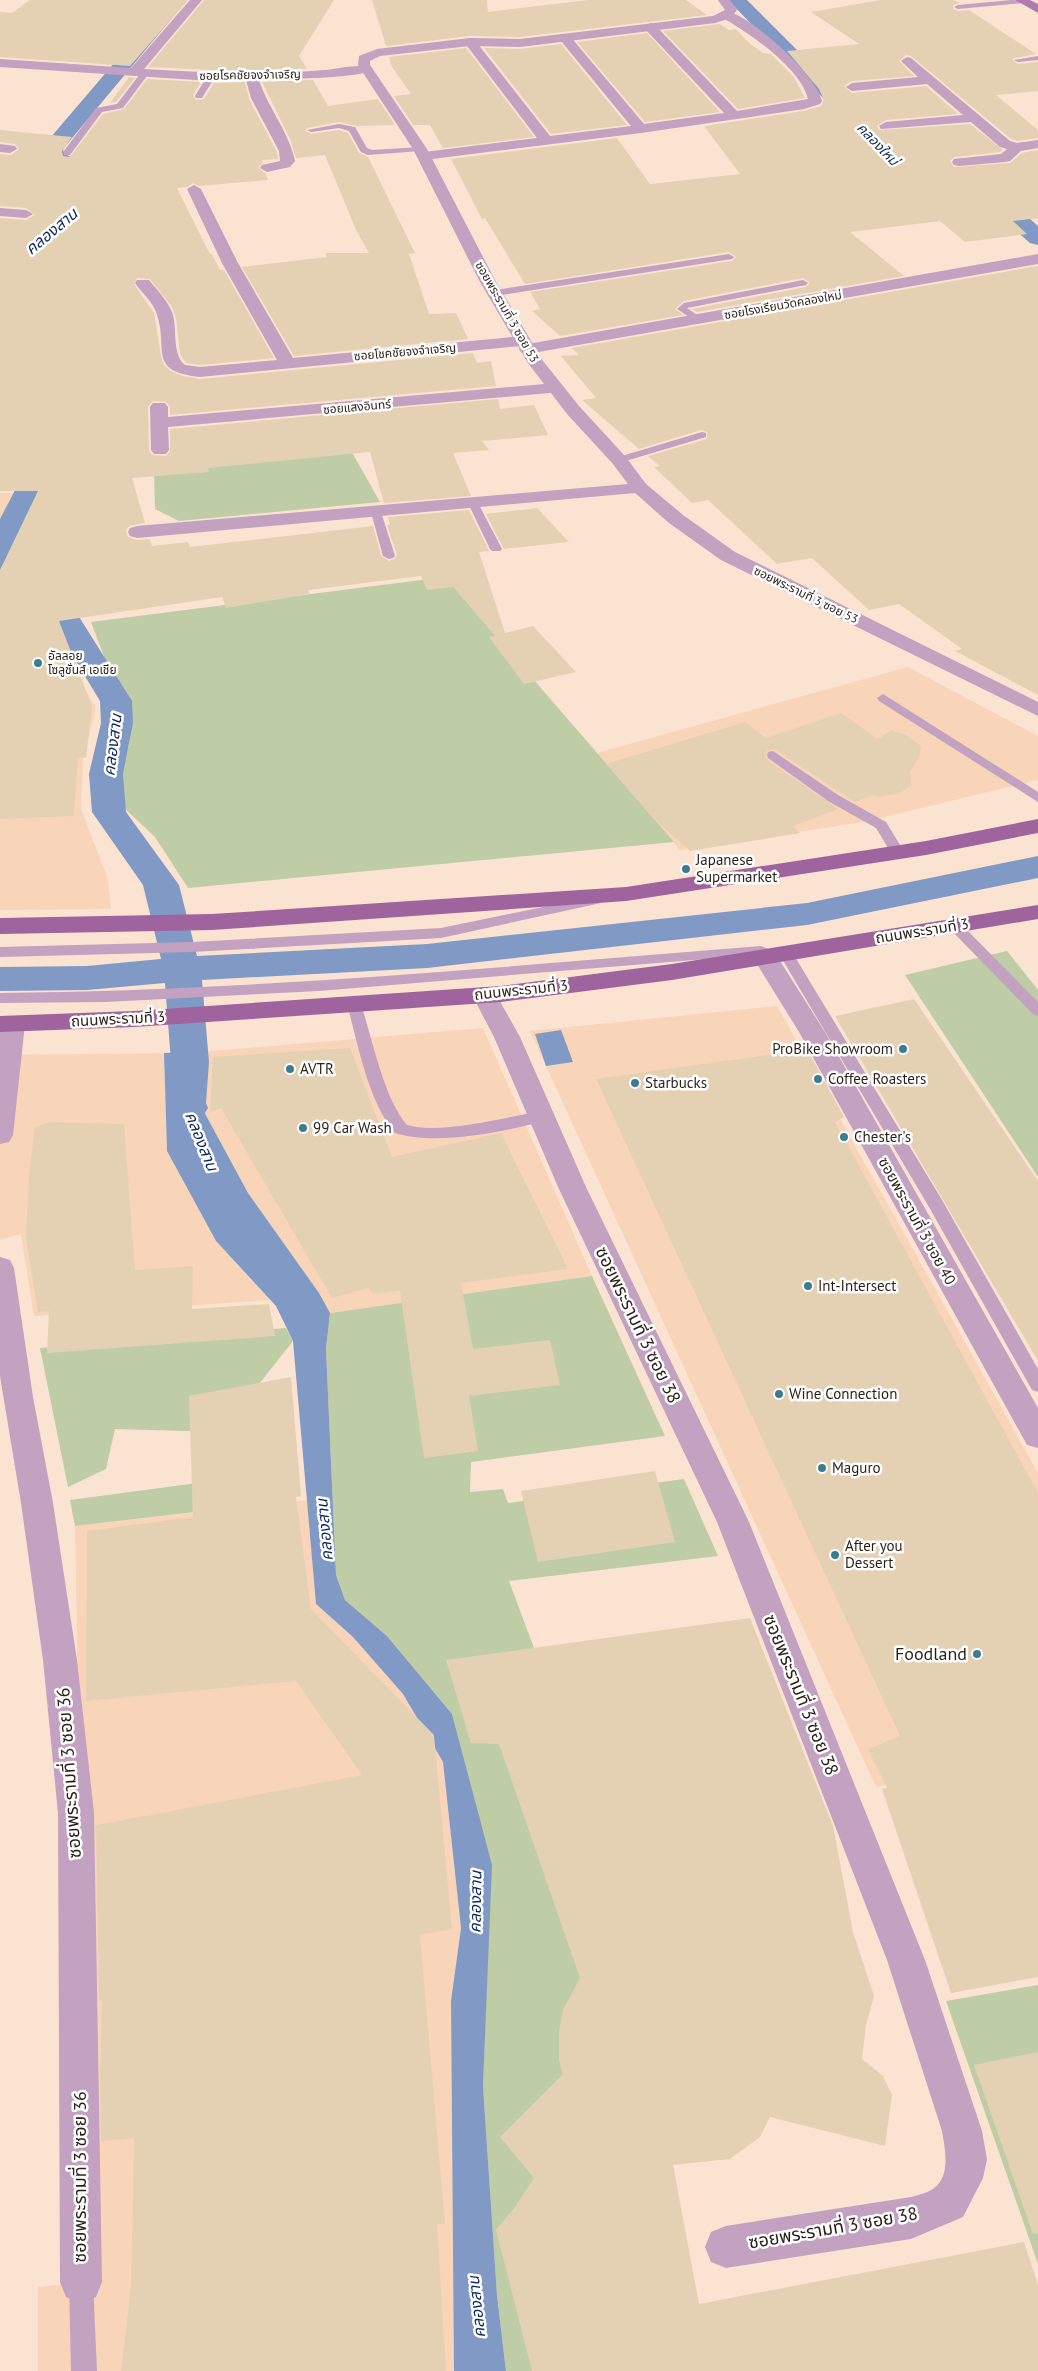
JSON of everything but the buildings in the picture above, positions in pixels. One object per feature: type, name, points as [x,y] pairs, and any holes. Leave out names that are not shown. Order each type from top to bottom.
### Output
[{"type":"main road","points":[[1022,1],[1038,9]]},
{"type":"main road","points":[[0,926],[212,922],[626,894],[898,853],[1038,826]]},
{"type":"main road","name":"ถนนพระรามที่ 3","points":[[6,1024],[134,1019],[484,995],[672,972],[814,947],[956,927],[1038,912]]},
{"type":"street","points":[[134,72],[196,0]]},
{"type":"street","points":[[366,69],[363,59],[368,55],[470,42],[520,43],[715,19],[726,7],[762,37],[808,82],[815,96],[815,100],[804,105],[734,116],[547,141],[422,152]]},
{"type":"street","points":[[650,27],[734,116]]},
{"type":"street","points":[[564,38],[641,129]]},
{"type":"street","points":[[470,42],[547,141]]},
{"type":"street","points":[[907,61],[1005,144],[1020,147],[1038,144]]},
{"type":"street","name":"ซอยโรคชัยจงจำเจริญ","points":[[0,63],[211,77],[323,74],[366,69]]},
{"type":"street","name":"ซอยพระรามที่ 3 ซอย 53","points":[[366,69],[422,152],[495,293],[525,345],[555,388],[619,460],[640,488],[676,520],[728,556],[1038,710]]},
{"type":"street","points":[[252,77],[258,98],[286,151],[288,162],[267,168]]},
{"type":"street","points":[[852,87],[930,80]]},
{"type":"street","points":[[886,126],[974,118]]},
{"type":"street","points":[[1020,147],[1038,159]]},
{"type":"street","points":[[959,162],[1005,158],[1020,147]]},
{"type":"street","points":[[194,189],[230,263],[288,364]]},
{"type":"street","points":[[0,212],[26,214]]},
{"type":"street","name":"ซอยโรงเรียนวัดคลองใหม่","points":[[525,345],[697,320],[1038,259]]},
{"type":"street","name":"ซอยโชคชัยจงจำเจริญ","points":[[143,283],[164,314],[168,344],[178,368],[200,372],[525,345]]},
{"type":"street","name":"ซอยแสงอินทร์","points":[[160,450],[159,415],[555,388]]},
{"type":"street","points":[[137,532],[640,488]]},
{"type":"street","name":"ซอยพระรามที่ 3 ซอย 40","points":[[774,954],[812,1032],[1038,1436]]},
{"type":"street","name":"ซอยพระรามที่ 3 ซอย 38","points":[[484,995],[507,1037],[572,1187],[733,1522],[906,1960],[962,2131],[966,2159],[963,2178],[949,2203],[911,2218],[726,2247]]},
{"type":"street","points":[[0,1135],[6,1024]]},
{"type":"street","name":"ซอยพระรามที่ 3 ซอย 36","points":[[0,1268],[18,1397],[37,1503],[60,1660],[76,1814],[81,2282]]},
{"type":"lane","points":[[958,7],[1022,1]]},
{"type":"lane","points":[[1018,60],[1038,58]]},
{"type":"lane","points":[[67,153],[99,110],[120,106],[134,72]]},
{"type":"lane","points":[[199,96],[211,77]]},
{"type":"lane","points":[[311,130],[339,126],[352,130],[364,150],[372,153],[422,152]]},
{"type":"lane","points":[[495,293],[729,257]]},
{"type":"lane","points":[[697,320],[682,309],[684,306],[803,283]]},
{"type":"lane","points":[[619,460],[702,435]]},
{"type":"lane","points":[[473,503],[496,549]]},
{"type":"lane","points":[[376,512],[389,556]]},
{"type":"lane","points":[[883,698],[1038,798]]},
{"type":"lane","points":[[773,755],[833,798],[881,825],[898,853]]},
{"type":"lane","points":[[0,952],[192,947],[441,933],[626,894]]},
{"type":"lane","points":[[956,927],[1038,1012]]},
{"type":"lane","points":[[0,998],[106,997],[319,986],[814,947]]},
{"type":"lane","points":[[774,954],[936,1204],[1038,1385]]},
{"type":"lane","points":[[354,1004],[388,1111],[399,1128],[411,1134],[452,1131],[541,1116]]},
{"type":"lane","points":[[81,2282],[84,2371]]},
{"type":"shaded area","points":[[0,493],[18,493],[0,539]]},
{"type":"shaded area","points":[[17,590],[68,639],[85,689],[96,708],[83,760],[81,809],[108,879],[111,909],[0,910],[0,592]]},
{"type":"shaded area","points":[[908,667],[1038,736],[1038,780],[863,822],[680,850],[597,753]]},
{"type":"shaded area","name":"Int-Intersect","points":[[777,1006],[1038,1473],[1038,1757],[876,1787],[530,1031]]},
{"type":"shaded area","points":[[483,1028],[592,1276],[330,1313],[319,1293],[248,1193],[202,1108],[201,1052]]},
{"type":"shaded area","points":[[164,1053],[167,1151],[216,1241],[270,1300],[34,1316],[21,1234],[0,1240],[0,1055]]},
{"type":"shaded area","points":[[307,1500],[316,1604],[353,1637],[403,1694],[443,1762],[461,1928],[451,2001],[453,2240],[460,2371],[38,2371],[38,2287],[98,2281],[79,1758],[75,1526]]},
{"type":"green space","points":[[349,447],[380,502],[179,521],[155,509],[154,469]]},
{"type":"green space","points":[[445,577],[674,842],[188,888],[155,837],[125,809],[119,770],[129,746],[131,713],[106,662],[91,622]]},
{"type":"green space","points":[[1007,951],[1038,990],[1038,1177],[905,975]]},
{"type":"green space","points":[[592,1276],[665,1436],[471,1462],[470,1492],[503,1489],[508,1503],[684,1479],[718,1556],[509,1581],[639,1930],[602,2371],[506,2371],[497,2295],[483,2086],[491,1865],[452,1714],[387,1636],[345,1600],[336,1575],[326,1349],[330,1313]]},
{"type":"green space","points":[[286,1328],[293,1341],[221,1432],[115,1429],[106,1469],[68,1487],[40,1348]]},
{"type":"green space","points":[[212,1481],[212,1510],[75,1526],[70,1500]]},
{"type":"green space","points":[[1038,1985],[1038,2264],[946,2001]]},
{"type":"water","points":[[561,1030],[573,1062],[546,1066],[535,1034]]},
{"type":"water","points":[[201,1052],[202,1108],[248,1193],[319,1293],[330,1313],[326,1349],[336,1575],[345,1600],[387,1636],[452,1714],[492,1865],[483,2086],[497,2295],[506,2371],[454,2371],[451,2001],[461,1928],[443,1762],[403,1694],[353,1637],[316,1604],[293,1341],[276,1306],[216,1241],[167,1151],[164,1053]]},
{"type":"waterway","name":"คลองสาน","points":[[82,173],[54,156],[52,148],[178,0]]},
{"type":"waterway","name":"คลองใหม่","points":[[737,0],[832,96]]},
{"type":"waterway","name":"คลองใหม่","points":[[976,184],[1038,238]]},
{"type":"waterway","name":"คลองสาน","points":[[40,438],[42,458],[38,473],[20,506],[3,544],[3,561],[16,575],[34,588],[65,618],[116,701],[117,723],[106,774],[109,812],[161,885],[182,969]]},
{"type":"waterway","points":[[182,969],[427,956],[807,914],[1038,867]]},
{"type":"waterway","points":[[0,979],[87,978],[182,969]]},
{"type":"waterway","name":"คลองสาน","points":[[182,969],[190,1062],[186,1103],[188,1108]]},
{"type":"place","name":"อัลลอย โซลูชั่นส์ เอเชีย","points":[[38,663]]},
{"type":"place","name":"Japanese Supermarket","points":[[686,869]]},
{"type":"place","name":"ProBike Showroom","points":[[903,1049]]},
{"type":"place","name":"AVTR","points":[[290,1069]]},
{"type":"place","name":"Coffee Roasters","points":[[818,1079]]},
{"type":"place","name":"Starbucks","points":[[635,1083]]},
{"type":"place","name":"99 Car Wash","points":[[303,1128]]},
{"type":"place","name":"Chester's","points":[[844,1137]]},
{"type":"place","name":"Int-Intersect","points":[[808,1286]]},
{"type":"place","name":"Wine Connection","points":[[779,1394]]},
{"type":"place","name":"Maguro","points":[[822,1468]]},
{"type":"place","name":"After you Dessert","points":[[835,1555]]},
{"type":"place","name":"Foodland","points":[[977,1654]]}]
